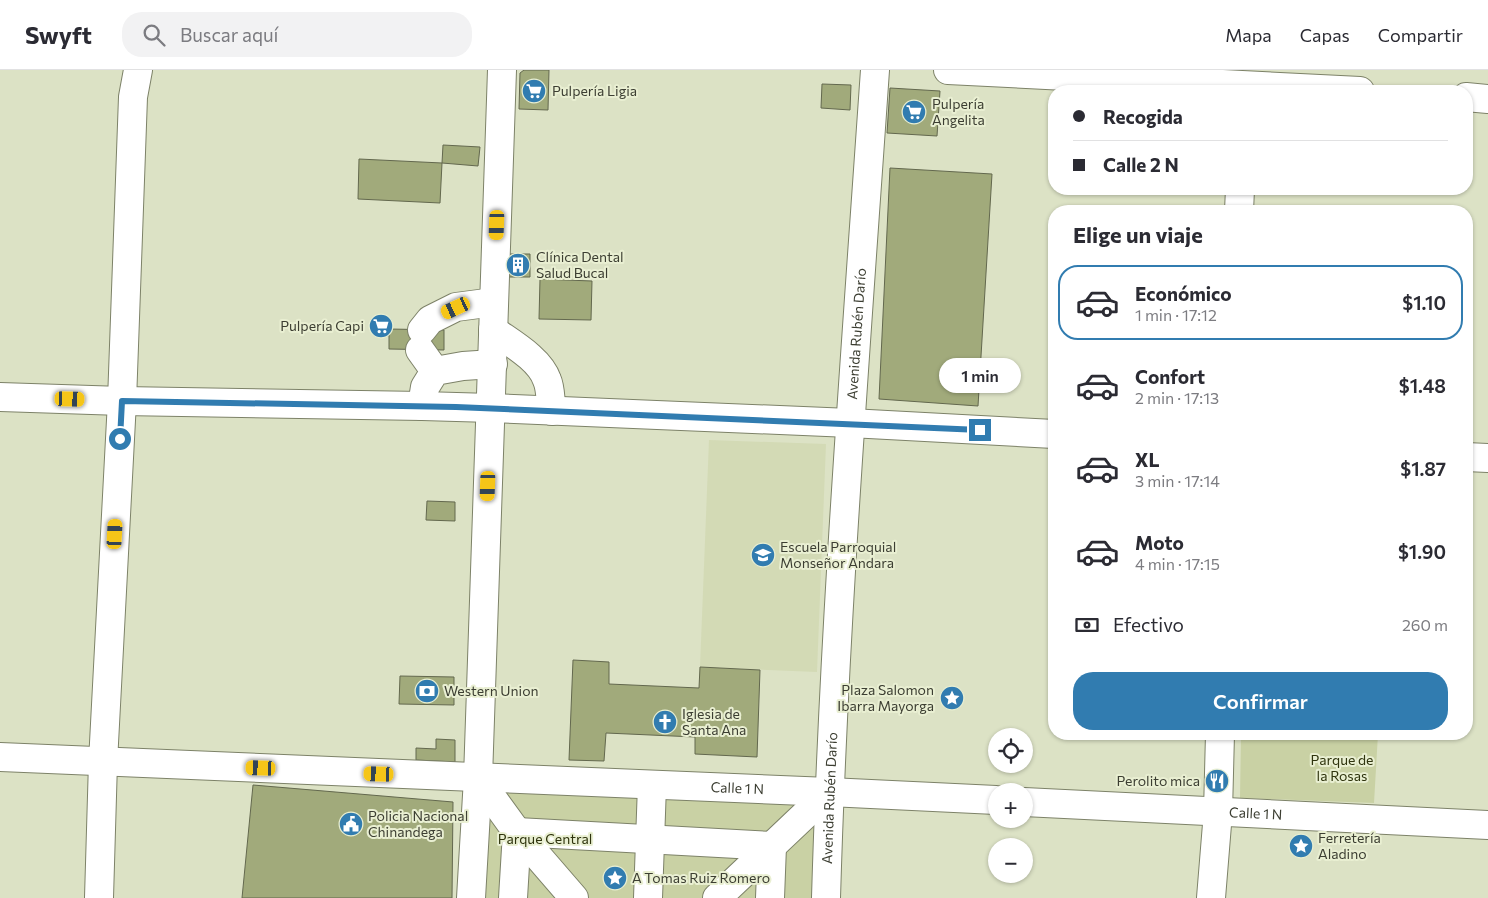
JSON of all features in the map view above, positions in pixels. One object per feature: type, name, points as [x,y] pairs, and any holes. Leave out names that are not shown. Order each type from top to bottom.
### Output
[{"type":"street","points":[[99,898],[122,401],[133,97],[138,70]]},
{"type":"street","points":[[471,898],[478,778],[502,70]]},
{"type":"street","name":"Avenida Rubén Darío","points":[[826,898],[829,792],[850,423],[875,70]]},
{"type":"street","points":[[948,70],[1283,85]]},
{"type":"street","points":[[1473,98],[1488,99]]},
{"type":"street","points":[[422,406],[430,320],[456,308],[494,302]]},
{"type":"street","points":[[494,330],[525,353],[540,367],[548,380],[552,410]]},
{"type":"street","points":[[426,350],[462,366],[493,364]]},
{"type":"street","points":[[0,397],[552,410],[1048,434]]},
{"type":"street","points":[[1473,457],[1488,458]]},
{"type":"street","points":[[1211,898],[1218,812],[1220,740]]},
{"type":"street","name":"Calle 1 N","points":[[0,757],[988,800]]},
{"type":"street","points":[[478,778],[516,832],[574,898]]},
{"type":"street","points":[[648,898],[652,785]]},
{"type":"street","points":[[717,898],[829,792]]},
{"type":"street","name":"Calle 1 N","points":[[1033,802],[1488,825]]},
{"type":"street","points":[[516,832],[772,846]]},
{"type":"street","points":[[512,898],[516,832]]},
{"type":"street","points":[[770,898],[772,846]]},
{"type":"shaded area","name":"Escuela Parroquial Monseñor Andara","points":[[709,440],[826,444],[817,672],[700,667]]},
{"type":"green space","name":"Parque de la Rosas","points":[[1241,740],[1378,740],[1374,803],[1240,798]]},
{"type":"green space","name":"Parque Central","points":[[478,778],[829,792],[826,898],[471,898]]},
{"type":"building","name":"Pulpería Ligia","points":[[524,70],[549,70],[548,110],[519,109],[520,73]]},
{"type":"building","points":[[822,84],[851,85],[850,110],[821,108]]},
{"type":"building","name":"Pulpería Angelita","points":[[890,88],[940,91],[937,136],[887,133]]},
{"type":"building","points":[[443,145],[480,147],[478,166],[442,163]]},
{"type":"building","points":[[359,159],[442,163],[440,203],[358,199]]},
{"type":"building","points":[[890,168],[992,174],[978,406],[879,399]]},
{"type":"building","name":"Clínica Dental Salud Bucal","points":[[505,254],[530,254],[530,277],[505,277]]},
{"type":"building","points":[[540,279],[592,281],[591,320],[539,319]]},
{"type":"building","points":[[389,329],[444,330],[444,350],[389,349]]},
{"type":"building","points":[[427,501],[455,502],[455,521],[426,520]]},
{"type":"building","name":"Iglesia de Santa Ana","points":[[573,660],[609,662],[609,684],[699,688],[700,667],[760,670],[757,757],[695,754],[695,737],[606,733],[604,761],[569,760]]},
{"type":"building","name":"Western Union","points":[[400,676],[454,677],[454,705],[399,704]]},
{"type":"building","points":[[436,739],[455,740],[455,762],[416,760],[416,748],[436,749]]},
{"type":"building","name":"Policia Nacional Chinandega","points":[[253,785],[453,802],[452,898],[242,898]]},
{"type":"place","name":"Pulpería Ligia","points":[[534,91]]},
{"type":"place","name":"Pulpería Angelita","points":[[914,112]]},
{"type":"place","name":"Clínica Dental Salud Bucal","points":[[518,265]]},
{"type":"place","name":"Pulpería Capi","points":[[381,326]]},
{"type":"place","name":"Escuela Parroquial Monseñor Andara","points":[[763,555]]},
{"type":"place","name":"Western Union","points":[[427,691]]},
{"type":"place","name":"Plaza Salomon Ibarra Mayorga","points":[[952,698]]},
{"type":"place","name":"Iglesia de Santa Ana","points":[[665,722]]},
{"type":"place","name":"Perolito mica","points":[[1217,781]]},
{"type":"place","name":"Policia Nacional Chinandega","points":[[351,824]]},
{"type":"place","name":"Ferretería Aladino","points":[[1301,846]]},
{"type":"place","name":"A Tomas Ruiz Romero","points":[[615,878]]},
{"type":"route","points":[[120,439],[122,401],[456,407],[980,430]]}]
